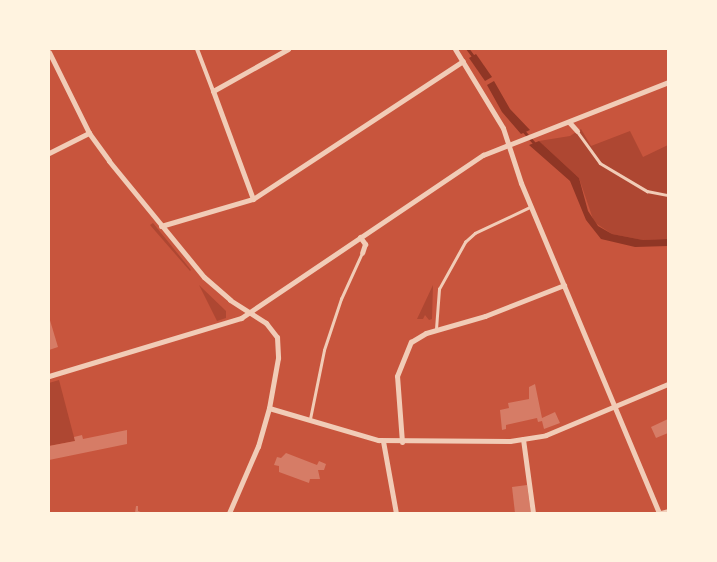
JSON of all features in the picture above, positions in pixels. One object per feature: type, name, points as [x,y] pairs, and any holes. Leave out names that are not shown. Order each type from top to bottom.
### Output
[{"type":"street","points":[[197,49],[253,199]]},
{"type":"street","points":[[213,91],[288,49]]},
{"type":"street","points":[[455,49],[503,128],[531,207],[660,513],[668,511]]},
{"type":"street","points":[[49,52],[89,133],[161,226],[204,277],[270,327],[278,341],[269,408],[258,446],[228,513]]},
{"type":"street","points":[[161,226],[253,199],[463,61]]},
{"type":"street","points":[[49,376],[215,328],[250,313],[483,154],[525,140],[668,82]]},
{"type":"street","points":[[569,122],[577,132]]},
{"type":"street","points":[[49,153],[89,133]]},
{"type":"street","points":[[360,237],[365,244],[362,253]]},
{"type":"street","points":[[402,442],[398,370],[411,342],[436,330],[479,318],[564,284]]},
{"type":"street","points":[[269,408],[383,441],[523,439],[546,435],[668,384]]},
{"type":"street","points":[[523,439],[533,513]]},
{"type":"street","points":[[383,441],[396,513]]},
{"type":"lane","points":[[577,132],[600,163],[647,191],[668,195]]},
{"type":"lane","points":[[436,330],[439,289],[465,242],[475,233],[531,207]]},
{"type":"lane","points":[[310,420],[324,350],[341,299],[362,253]]},
{"type":"shaded area","points":[[476,54],[492,77],[485,81],[469,58]]},
{"type":"shaded area","points":[[494,81],[510,109],[530,130],[521,134],[502,112],[487,85]]},
{"type":"shaded area","points":[[581,129],[591,146],[630,131],[643,157],[668,145],[668,239],[643,240],[612,234],[594,222],[579,178],[539,141],[570,136]]},
{"type":"shaded area","points":[[539,141],[579,178],[588,211],[598,226],[612,234],[643,240],[668,239],[668,246],[635,247],[601,239],[586,220],[570,181],[529,145]]},
{"type":"shaded area","points":[[153,223],[191,270],[190,271],[150,225]]},
{"type":"shaded area","points":[[199,285],[226,311],[226,318],[217,321]]},
{"type":"shaded area","points":[[433,285],[432,319],[429,320],[425,315],[423,319],[417,319]]},
{"type":"shaded area","points":[[59,380],[75,441],[49,446],[49,383]]},
{"type":"building","points":[[49,317],[58,347],[49,350]]},
{"type":"building","points":[[535,384],[542,418],[555,412],[560,423],[544,429],[542,421],[538,422],[537,418],[506,425],[506,429],[502,430],[500,410],[509,408],[508,403],[529,399],[529,387]]},
{"type":"building","points":[[668,419],[668,433],[656,438],[651,427]]},
{"type":"building","points":[[127,430],[127,444],[49,460],[49,446],[75,441],[74,437],[82,435],[83,439]]},
{"type":"building","points":[[286,453],[317,465],[319,461],[326,464],[324,470],[318,470],[320,479],[310,479],[309,483],[279,472],[279,466],[274,465],[277,457],[281,458]]},
{"type":"building","points":[[527,485],[531,513],[515,513],[512,487]]},
{"type":"building","points":[[136,506],[138,506],[138,511],[143,513],[135,513]]},
{"type":"waterway","points":[[468,49],[474,57]]},
{"type":"waterway","points":[[523,130],[536,145]]}]
